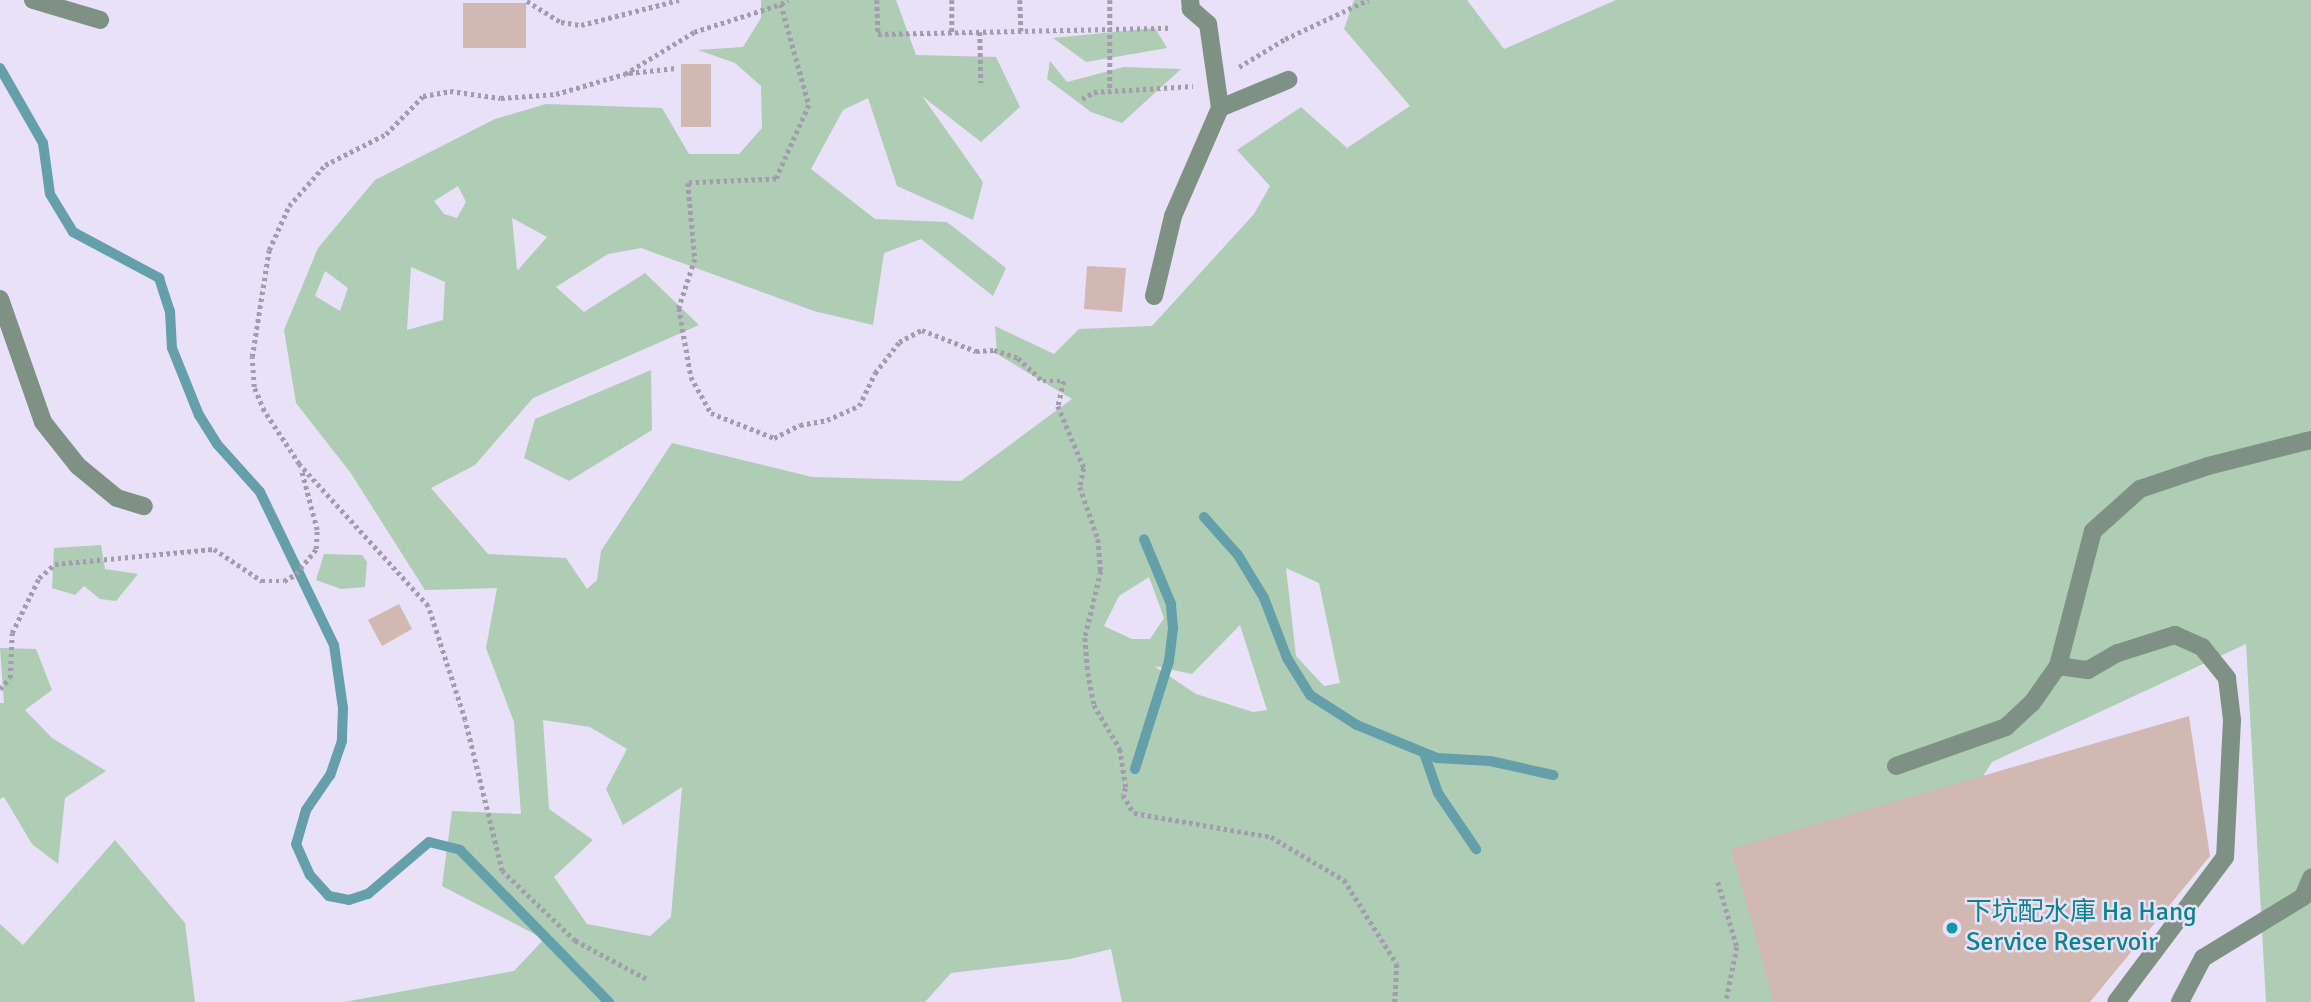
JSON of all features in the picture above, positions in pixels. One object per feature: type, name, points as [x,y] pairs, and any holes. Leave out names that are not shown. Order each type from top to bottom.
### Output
[{"type":"lane","points":[[33,0],[100,20]]},
{"type":"lane","points":[[1154,296],[1173,216],[1220,108],[1208,24],[1191,9],[1190,0]]},
{"type":"lane","points":[[1220,108],[1288,80]]},
{"type":"lane","points":[[0,299],[43,422],[98,482],[117,498],[144,506]]},
{"type":"lane","points":[[1896,766],[2006,727],[2032,703],[2058,666],[2093,531],[2140,489],[2208,466],[2311,440]]},
{"type":"lane","points":[[2058,666],[2088,670],[2118,653],[2175,635],[2202,647],[2227,678],[2232,720],[2225,857],[2116,1002]]},
{"type":"lane","points":[[2180,1002],[2203,958],[2302,897],[2311,878]]},
{"type":"path","points":[[527,1],[561,22],[581,25],[679,0]]},
{"type":"path","points":[[625,74],[694,32],[788,0]]},
{"type":"path","points":[[877,0],[878,34],[1179,28]]},
{"type":"path","points":[[952,0],[952,32]]},
{"type":"path","points":[[1020,0],[1021,31]]},
{"type":"path","points":[[1110,0],[1110,92]]},
{"type":"path","points":[[1082,99],[1110,92],[1218,83],[1285,39],[1368,0]]},
{"type":"path","points":[[781,4],[809,105],[776,179],[688,183],[695,259],[679,308],[691,377],[711,413],[774,438],[800,425],[827,420],[859,406],[875,373],[899,342],[922,330],[976,351],[994,350],[1018,358],[1043,381],[1064,381],[1058,405],[1084,468],[1080,486],[1098,539],[1101,571],[1090,601],[1085,638],[1088,673],[1094,705],[1120,749],[1126,788],[1123,795],[1134,813],[1271,837],[1344,880],[1397,964],[1395,1002]]},
{"type":"path","points":[[980,32],[981,83]]},
{"type":"path","points":[[646,979],[575,941],[502,871],[465,720],[428,606],[299,464],[264,411],[254,387],[252,357],[269,250],[289,206],[325,165],[386,134],[423,96],[450,91],[500,98],[556,94],[625,74],[676,68]]},
{"type":"path","points":[[0,689],[9,678],[12,633],[39,578],[55,564],[214,550],[262,581],[284,581],[309,560],[316,550],[317,530],[299,464]]},
{"type":"path","points":[[1717,883],[1737,947],[1726,1002]]},
{"type":"green space","points":[[761,0],[896,0],[916,55],[996,57],[1020,107],[981,142],[922,96],[983,182],[973,220],[897,186],[868,98],[843,110],[811,169],[875,219],[947,222],[1006,268],[993,296],[921,239],[884,253],[873,325],[814,311],[641,248],[608,254],[556,287],[584,312],[645,273],[699,325],[533,398],[475,465],[431,488],[488,554],[566,558],[587,589],[597,580],[601,551],[672,443],[812,477],[961,481],[1072,399],[997,354],[995,326],[1054,354],[1079,329],[1152,326],[1254,214],[1270,186],[1237,150],[1301,107],[1347,148],[1410,106],[1344,29],[1354,0],[1467,0],[1504,49],[1616,0],[2311,0],[2311,1002],[2266,1002],[2246,644],[1992,762],[1905,900],[1818,1002],[1122,1002],[1111,949],[1070,959],[951,973],[925,1002],[344,1002],[514,971],[544,939],[442,886],[452,811],[521,814],[514,722],[486,648],[497,588],[425,590],[350,472],[296,403],[284,330],[318,248],[375,180],[495,119],[546,104],[662,108],[689,154],[739,154],[762,128],[761,86],[735,63],[698,50],[743,47],[761,18]],"holes":[[[458,186],[466,202],[457,218],[444,214],[434,201]],[[512,218],[547,237],[517,269]],[[411,267],[445,282],[443,320],[407,330]],[[325,271],[348,288],[340,311],[315,296]],[[1286,568],[1319,583],[1340,683],[1324,686],[1296,656]],[[1149,577],[1164,618],[1150,639],[1132,639],[1104,626],[1119,596]],[[1240,625],[1267,710],[1253,712],[1196,694],[1154,666],[1192,674]],[[543,720],[590,727],[627,749],[606,789],[623,825],[682,787],[671,917],[650,936],[587,924],[554,877],[593,840],[549,809]]]},
{"type":"green space","points":[[1155,28],[1167,48],[1086,62],[1053,38]]},
{"type":"green space","points":[[1050,61],[1067,82],[1124,67],[1181,69],[1122,123],[1091,112],[1047,79]]},
{"type":"green space","points":[[651,370],[652,430],[569,481],[524,458],[535,419]]},
{"type":"green space","points":[[101,545],[105,569],[138,574],[116,601],[100,599],[84,586],[75,595],[52,588],[54,548]]},
{"type":"green space","points":[[324,554],[362,555],[367,562],[365,587],[341,589],[316,580]]},
{"type":"green space","points":[[0,648],[36,649],[52,690],[25,710],[52,738],[106,771],[65,798],[58,864],[32,844],[4,797],[0,799],[0,703],[4,703]]},
{"type":"green space","points":[[115,840],[185,923],[195,1002],[0,1002],[0,924],[23,945]]},
{"type":"building","points":[[463,3],[526,3],[526,48],[463,48]]},
{"type":"building","points":[[681,64],[711,64],[711,127],[681,127]]},
{"type":"building","points":[[1087,266],[1126,268],[1122,312],[1084,309]]},
{"type":"building","points":[[399,604],[412,629],[382,646],[368,620]]},
{"type":"building","name":"下坑配水庫 Ha Hang Service Reservoir","points":[[2189,716],[2210,856],[2090,1002],[1774,1002],[1731,849]]},
{"type":"waterway","points":[[0,68],[43,143],[50,194],[73,232],[159,278],[170,311],[172,348],[199,415],[217,444],[260,492],[334,645],[343,708],[342,741],[330,775],[306,810],[296,844],[310,875],[329,896],[349,900],[368,894],[429,842],[460,850],[609,1002]]},
{"type":"waterway","points":[[1204,517],[1238,555],[1264,598],[1287,658],[1310,695],[1357,725],[1437,758],[1490,761],[1553,775]]},
{"type":"waterway","points":[[1135,769],[1169,661],[1173,628],[1171,604],[1144,539]]},
{"type":"waterway","points":[[1424,753],[1438,793],[1476,849]]},
{"type":"place","name":"下坑配水庫 Ha Hang Service Reservoir","points":[[1952,928]]}]
